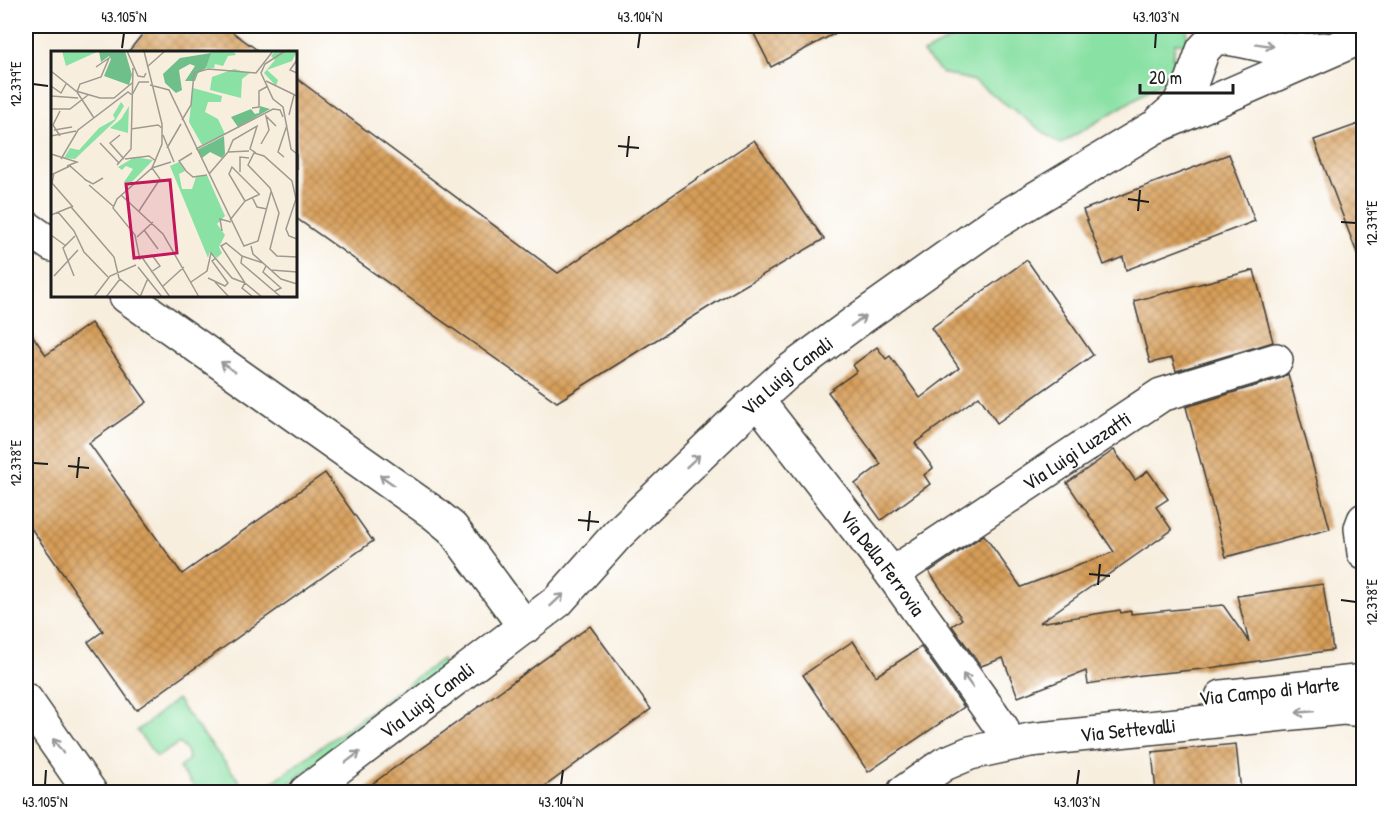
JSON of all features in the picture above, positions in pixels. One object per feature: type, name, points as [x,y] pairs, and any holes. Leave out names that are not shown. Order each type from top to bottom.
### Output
[{"type":"street","points":[[1153,128],[1178,107],[1192,81],[1203,50],[1215,37],[1295,50],[1332,49],[1364,36]]},
{"type":"street","name":"Via Luigi Canali","points":[[306,792],[558,601],[617,535],[788,372],[995,223],[1153,128],[1332,49]]},
{"type":"street","points":[[26,227],[51,244]]},
{"type":"street","points":[[127,297],[452,528],[525,627]]},
{"type":"street","name":"Via Luigi Luzzatti","points":[[892,574],[1161,395],[1276,360]]},
{"type":"street","name":"Via Della Ferrovia","points":[[757,400],[892,574],[1002,728]]},
{"type":"street","points":[[1364,520],[1361,528],[1364,553]]},
{"type":"street","name":"Via Campo di Marte","points":[[970,753],[1002,728],[1040,717],[1364,681]]},
{"type":"street","points":[[26,700],[90,792]]},
{"type":"street","name":"Via Settevalli","points":[[904,792],[944,764],[970,753],[1030,740],[1343,708],[1364,710]]},
{"type":"green space","points":[[977,26],[1187,26],[1187,44],[1175,43],[1173,59],[1184,61],[1175,75],[1060,144],[974,81],[942,73],[923,53]]},
{"type":"green space","points":[[442,659],[445,667],[278,792],[259,792]]},
{"type":"green space","points":[[177,699],[248,792],[199,792],[179,768],[189,759],[186,750],[179,743],[157,757],[137,731]]},
{"type":"building","points":[[149,26],[224,26],[259,51],[129,51]]},
{"type":"building","points":[[750,26],[849,26],[771,67]]},
{"type":"building","points":[[297,79],[558,273],[754,140],[824,239],[720,300],[557,402],[297,219]]},
{"type":"building","points":[[1364,122],[1364,264],[1361,264],[1314,140]]},
{"type":"building","points":[[1229,154],[1255,221],[1126,270],[1123,257],[1104,265],[1083,210]]},
{"type":"building","points":[[1027,260],[1093,355],[997,423],[979,396],[915,443],[933,468],[924,475],[930,484],[881,520],[855,484],[881,464],[828,392],[857,371],[853,365],[877,347],[886,359],[890,356],[920,398],[959,368],[931,328]]},
{"type":"building","points":[[1254,270],[1273,342],[1176,371],[1172,358],[1150,363],[1134,301]]},
{"type":"building","points":[[91,323],[147,402],[89,443],[182,574],[325,473],[373,541],[136,710],[88,642],[103,631],[26,521],[26,326],[46,355]]},
{"type":"building","points":[[1288,374],[1330,529],[1226,557],[1186,407]]},
{"type":"building","points":[[1114,450],[1135,480],[1148,471],[1168,499],[1156,507],[1172,530],[1039,623],[1120,610],[1121,613],[1131,611],[1131,614],[1223,605],[1249,642],[1237,596],[1323,584],[1333,650],[1088,684],[1086,671],[1018,697],[1003,658],[981,666],[952,626],[962,619],[929,572],[984,535],[1021,587],[1114,552],[1067,483]]},
{"type":"building","points":[[590,626],[651,709],[537,792],[361,792]]},
{"type":"building","points":[[853,641],[876,676],[921,647],[964,707],[868,772],[803,675]]},
{"type":"building","points":[[1236,744],[1241,792],[1156,792],[1152,752]]}]
